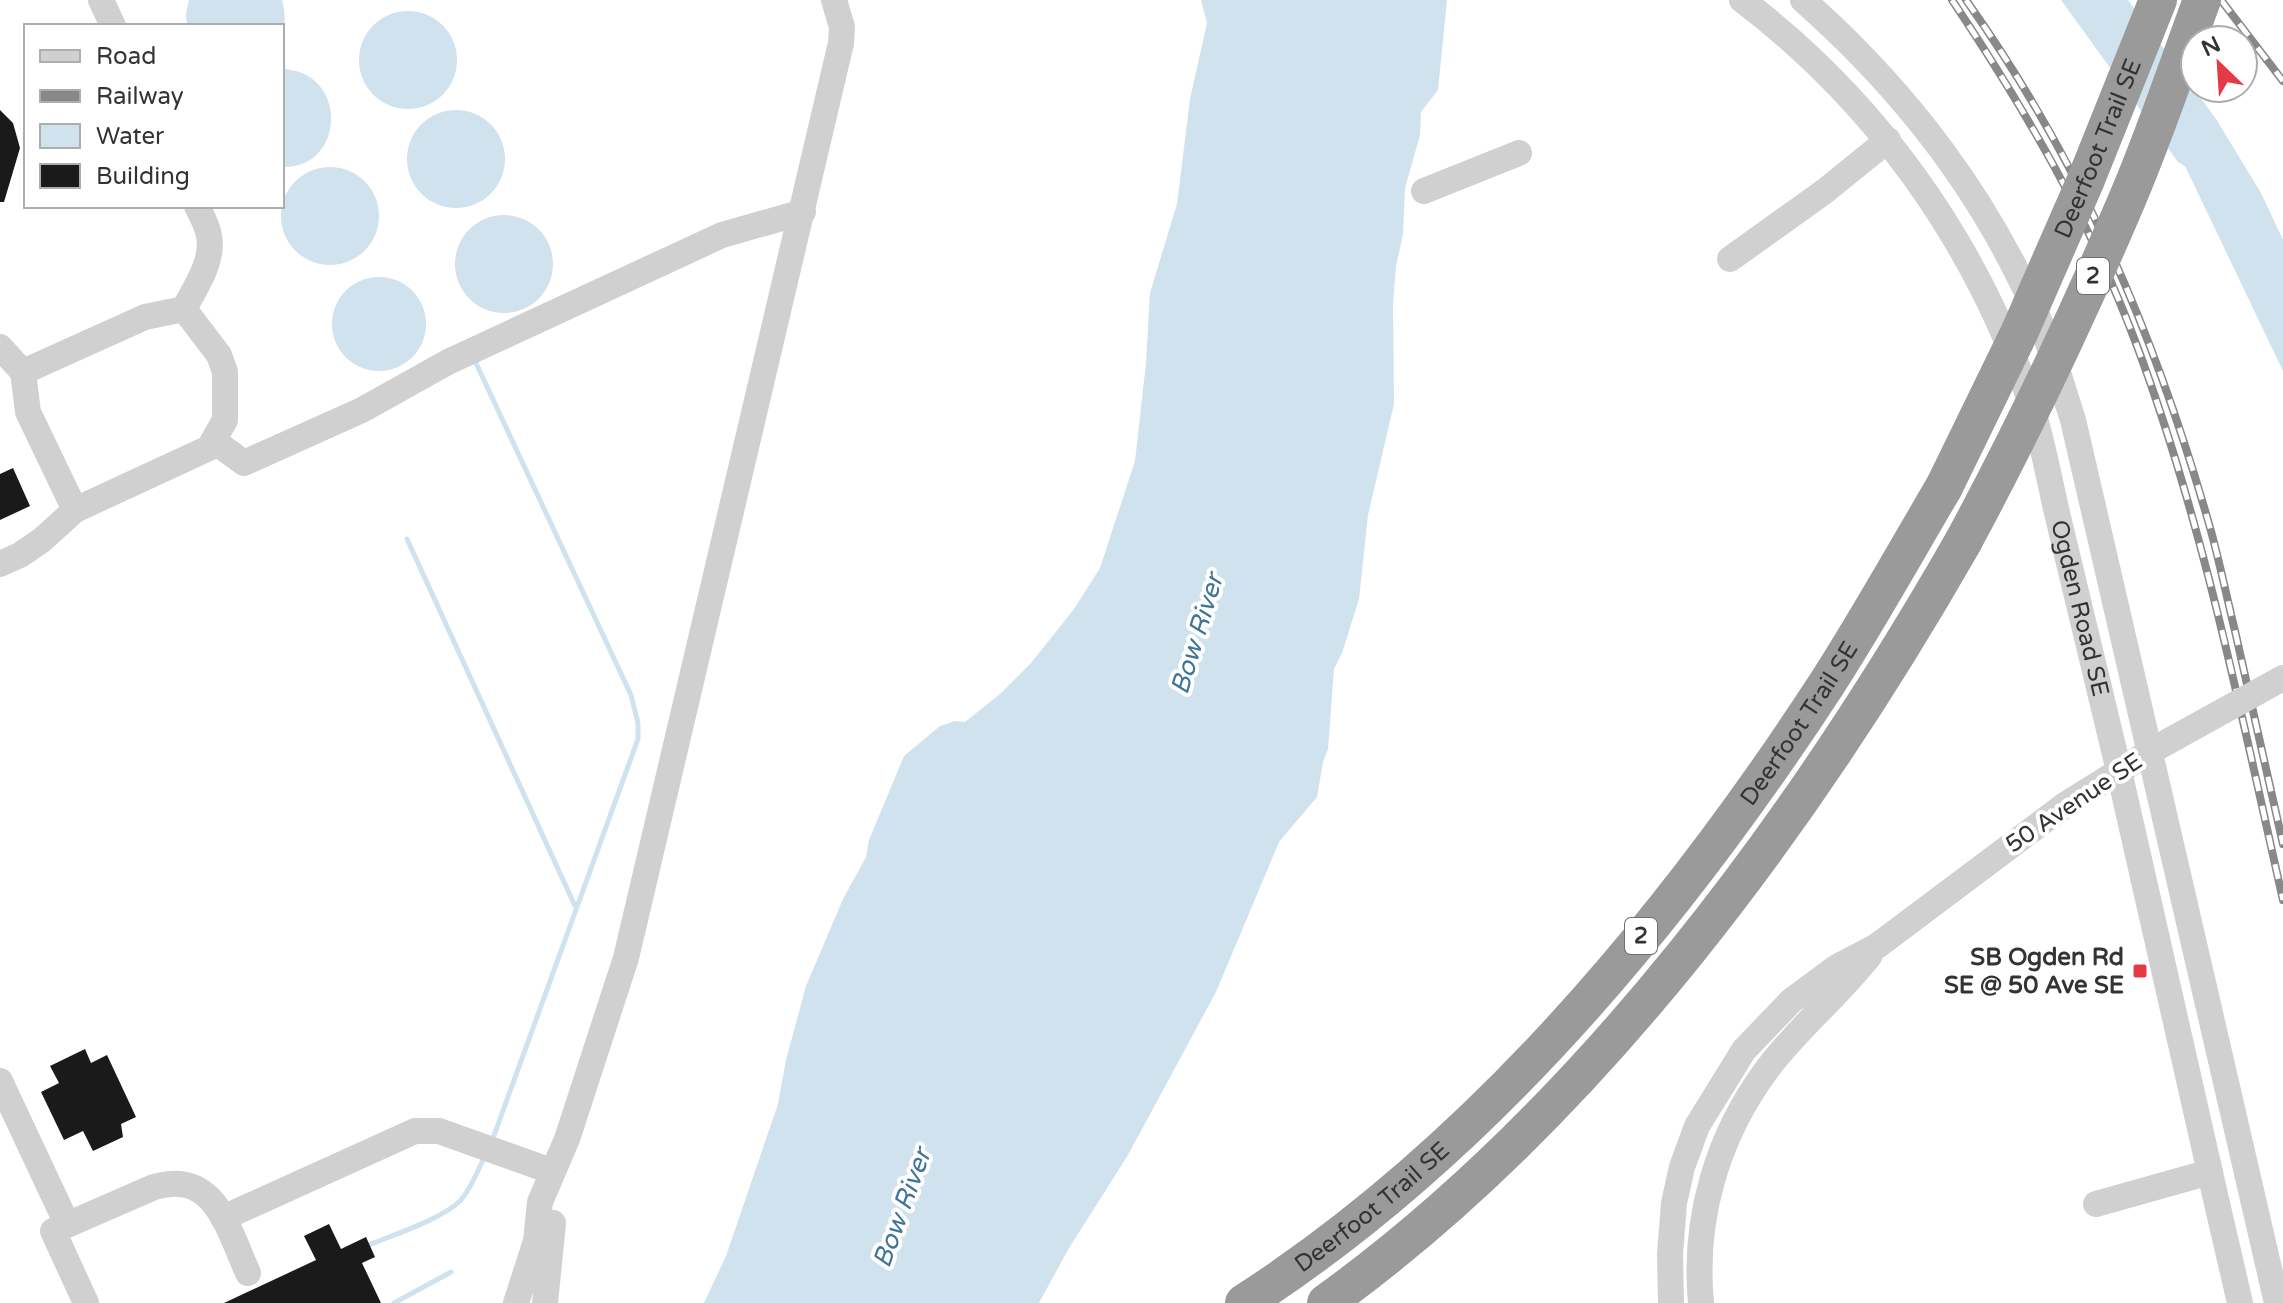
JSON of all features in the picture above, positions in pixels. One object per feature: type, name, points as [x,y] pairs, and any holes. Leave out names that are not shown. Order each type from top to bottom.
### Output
[{"type":"highway","name":"Deerfoot Trail SE","points":[[1244,1303],[1282,1278],[1387,1197],[1510,1083],[1597,989],[1692,872],[1784,747],[1827,682],[1944,487],[2020,331],[2085,182],[2158,0]]},
{"type":"highway","name":"Deerfoot Trail SE","points":[[1326,1303],[1417,1233],[1542,1113],[1647,999],[1753,864],[1833,755],[1908,640],[1963,542],[2042,388],[2130,193],[2202,0]]},
{"type":"street","points":[[101,0],[112,24]]},
{"type":"street","points":[[516,1303],[536,1241],[540,1202],[567,1139],[626,958],[841,43],[842,27],[834,0]]},
{"type":"street","name":"Ogden Road SE","points":[[1742,0],[1818,64],[1888,140],[1928,193],[1965,253],[1999,321],[2029,398],[2090,648],[2240,1303]]},
{"type":"street","name":"Ogden Road SE","points":[[1803,0],[1848,40],[1936,142],[1982,209],[2016,270],[2042,328],[2073,420],[2277,1303]]},
{"type":"street","points":[[1730,259],[1825,191],[1888,140]]},
{"type":"street","points":[[1424,191],[1519,153]]},
{"type":"street","points":[[184,309],[201,276],[210,248],[207,229],[198,208]]},
{"type":"street","points":[[214,441],[244,463],[362,410],[448,362],[722,235],[803,212]]},
{"type":"street","points":[[23,372],[145,317],[184,309]]},
{"type":"street","points":[[0,564],[42,540],[75,510],[209,448],[225,420],[225,372],[219,355],[184,309]]},
{"type":"street","points":[[0,347],[23,372],[28,412],[75,510]]},
{"type":"street","name":"50 Avenue SE","points":[[1671,1303],[1670,1254],[1674,1203],[1682,1167],[1697,1126],[1715,1092],[1744,1050],[1791,1001],[1837,967],[1877,946],[2065,805],[2151,751],[2283,678]]},
{"type":"street","name":"50 Avenue SE","points":[[1701,1303],[1699,1239],[1721,1149],[1768,1067],[1853,977],[1877,946]]},
{"type":"street","points":[[0,1081],[67,1224]]},
{"type":"street","points":[[223,1218],[415,1131],[439,1131],[551,1171]]},
{"type":"street","points":[[545,1303],[554,1205],[551,1171]]},
{"type":"street","points":[[2096,1204],[2210,1172]]},
{"type":"street","points":[[86,1303],[53,1231],[171,1181],[187,1183],[203,1190],[223,1218],[248,1273]]},
{"type":"water","points":[[189,0],[282,0],[285,16],[284,25],[187,24]]},
{"type":"water","name":"Bow River","points":[[1201,0],[1447,0],[1438,90],[1421,112],[1420,135],[1405,188],[1403,234],[1393,303],[1394,404],[1368,515],[1359,599],[1334,669],[1328,749],[1317,797],[1279,842],[1216,992],[1128,1155],[1069,1248],[1039,1303],[704,1303],[726,1256],[778,1104],[806,986],[843,899],[866,857],[869,840],[904,756],[940,726],[955,721],[965,722],[1000,694],[1031,663],[1074,609],[1100,568],[1135,461],[1150,293],[1177,204],[1190,99],[1207,23]]},
{"type":"water","points":[[2061,0],[2128,0],[2179,69],[2179,104],[2205,104],[2261,193],[2283,240],[2283,371],[2185,166],[2178,162]]},
{"type":"water","points":[[408,11],[427,14],[443,25],[454,41],[457,60],[454,79],[443,95],[427,106],[408,109],[389,106],[373,95],[362,79],[359,60],[362,41],[373,25],[389,14]]},
{"type":"water","points":[[284,69],[304,74],[319,85],[328,101],[331,120],[328,137],[318,153],[303,163],[284,167]]},
{"type":"water","points":[[456,110],[475,113],[491,124],[502,140],[505,159],[502,178],[491,194],[475,205],[456,208],[437,205],[421,194],[410,178],[407,159],[410,140],[421,124],[437,113]]},
{"type":"water","points":[[330,167],[349,170],[365,181],[378,206],[376,235],[365,251],[349,262],[330,265],[311,262],[295,251],[284,235],[281,216],[284,197],[295,181],[311,170]]},
{"type":"water","points":[[504,215],[523,219],[539,229],[549,245],[553,264],[549,283],[539,299],[523,309],[504,313],[485,309],[469,299],[459,283],[455,264],[459,245],[469,229],[485,219]]},
{"type":"water","points":[[379,277],[397,281],[412,291],[422,306],[426,324],[422,342],[412,357],[397,367],[379,371],[361,367],[346,357],[336,342],[332,324],[336,306],[346,291],[361,281]]},
{"type":"building","points":[[0,110],[13,123],[20,148],[4,202],[0,202]]},
{"type":"building","points":[[13,468],[30,506],[0,520],[0,474]]},
{"type":"building","points":[[85,1049],[91,1063],[107,1055],[136,1117],[121,1124],[123,1137],[93,1151],[83,1131],[64,1140],[41,1092],[59,1083],[50,1066]]},
{"type":"building","points":[[329,1224],[341,1249],[366,1237],[375,1257],[362,1263],[381,1303],[224,1303],[316,1260],[304,1236]]},
{"type":"waterway","points":[[475,361],[631,695],[638,723],[638,739],[492,1141]]},
{"type":"waterway","points":[[407,539],[575,906]]},
{"type":"waterway","points":[[369,1245],[451,1208],[467,1191],[484,1158]]},
{"type":"waterway","points":[[394,1303],[451,1272]]},
{"type":"railway","points":[[1952,0],[2055,167],[2099,255],[2137,346],[2202,551],[2283,900]]},
{"type":"railway","points":[[1966,0],[2008,62],[2080,189],[2112,255],[2166,389],[2214,543],[2283,844]]},
{"type":"railway","points":[[2221,0],[2283,81]]},
{"type":"place","name":"SB Ogden Rd SE @ 50 Ave SE","points":[[2140,971]]}]
